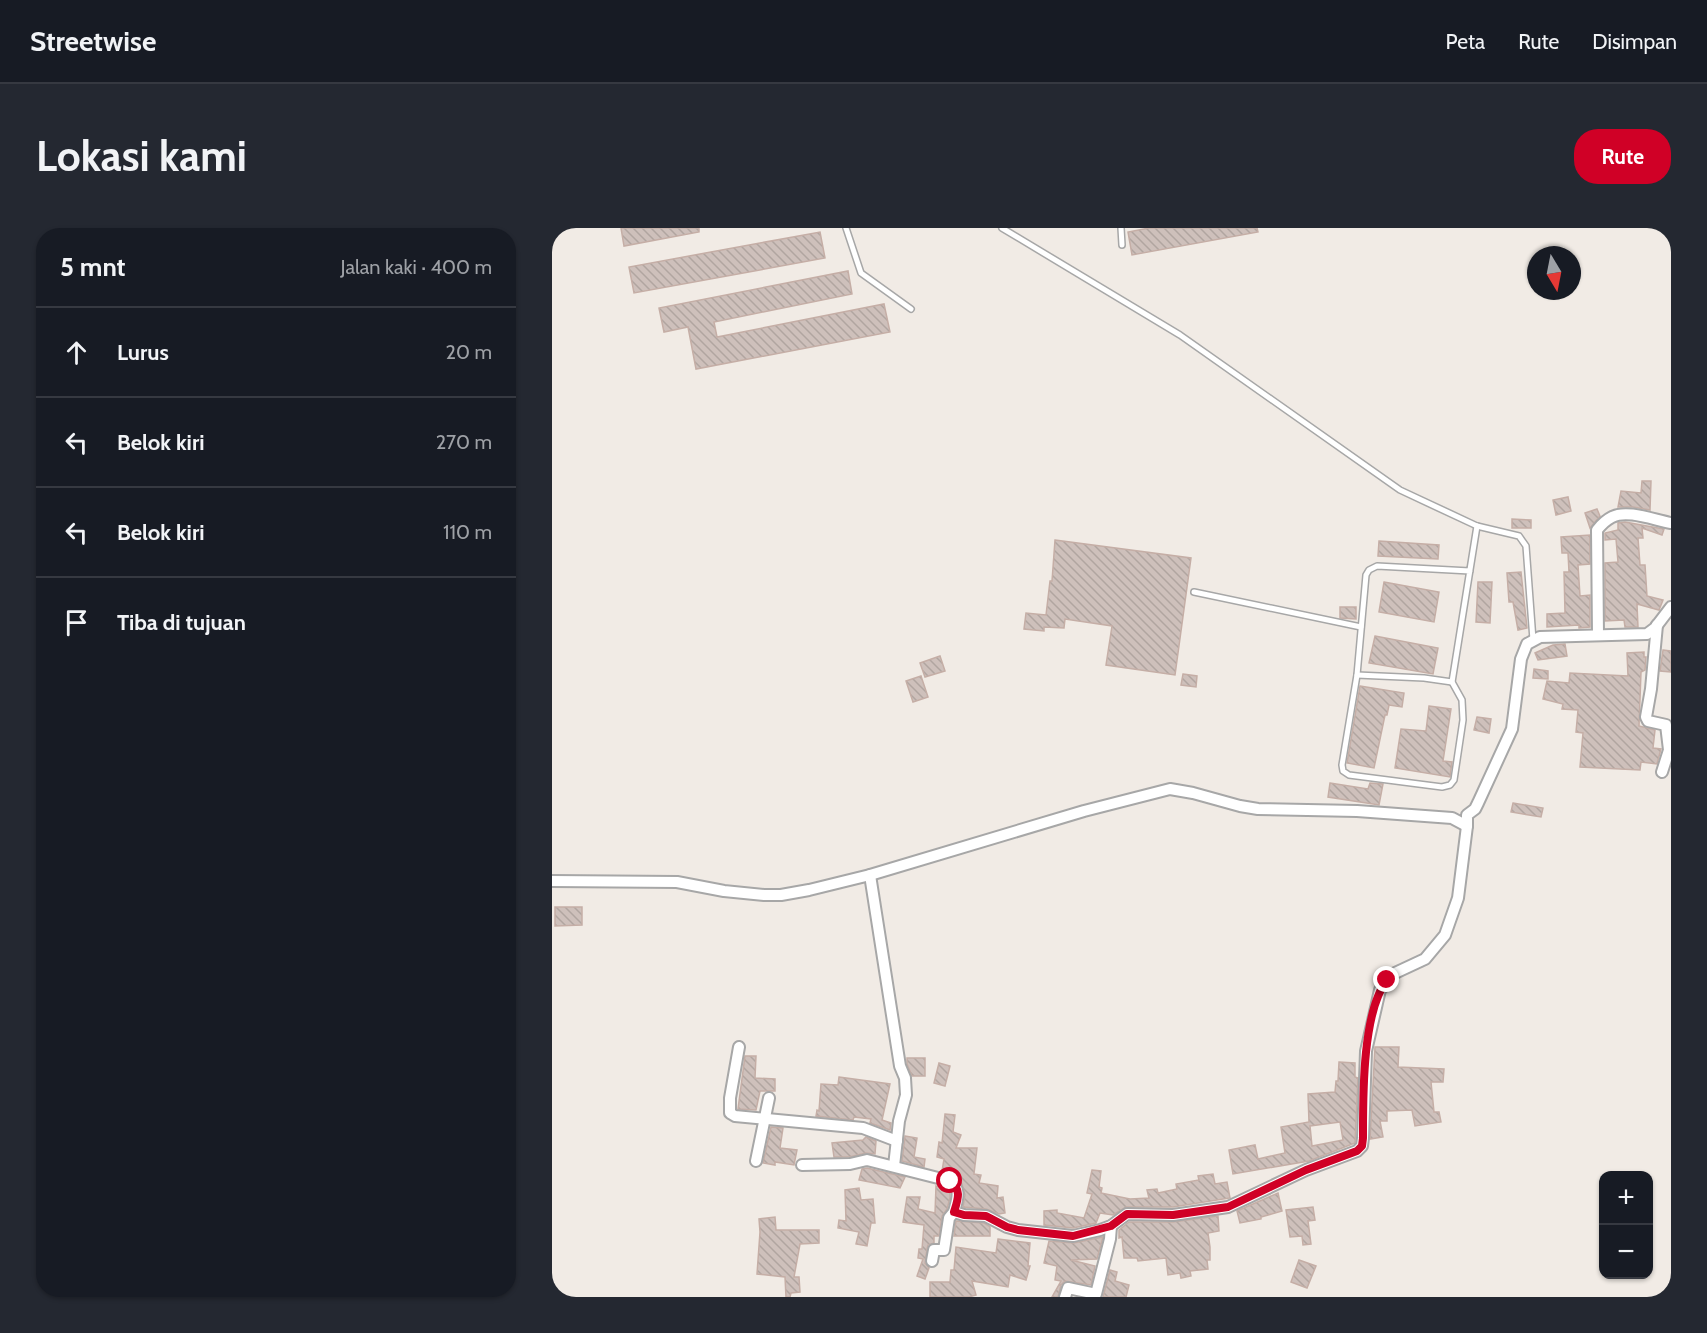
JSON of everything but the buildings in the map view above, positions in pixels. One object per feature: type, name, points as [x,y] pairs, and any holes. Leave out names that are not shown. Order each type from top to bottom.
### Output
[{"type":"street","points":[[1598,635],[1597,530],[1607,519],[1624,514],[1671,523]]},
{"type":"street","points":[[954,1212],[986,1216],[1018,1230],[1064,1236],[1088,1234],[1111,1226],[1127,1214],[1173,1215],[1228,1207],[1306,1170],[1357,1151],[1362,1146],[1366,1050],[1380,990],[1395,973],[1425,959],[1445,935],[1458,898],[1467,815],[1475,809],[1512,729],[1521,659],[1527,644],[1540,637],[1647,633],[1657,625],[1671,606]]},
{"type":"street","points":[[1657,625],[1646,717],[1648,721],[1666,725],[1669,750],[1662,772]]},
{"type":"street","points":[[552,880],[677,882],[723,891],[772,895],[809,890],[1084,811],[1170,789],[1258,809],[1357,811],[1452,818],[1467,826]]},
{"type":"street","points":[[870,874],[898,1056],[906,1088],[894,1166]]},
{"type":"street","points":[[739,1047],[730,1098],[730,1113],[735,1116],[863,1128],[897,1141]]},
{"type":"street","points":[[756,1161],[769,1098]]},
{"type":"street","points":[[802,1165],[850,1164],[867,1160],[950,1181],[957,1186],[958,1197],[954,1212],[949,1218],[945,1250],[934,1250],[932,1261]]},
{"type":"street","points":[[1065,1297],[1068,1288],[1096,1294],[1110,1239],[1111,1226]]},
{"type":"lane","points":[[846,228],[861,273],[911,309]]},
{"type":"lane","points":[[1002,228],[1180,336],[1400,490],[1478,526],[1523,539],[1526,546],[1533,640]]},
{"type":"lane","points":[[1121,228],[1122,245]]},
{"type":"lane","points":[[1470,571],[1377,566],[1369,570],[1366,575],[1357,675],[1342,765],[1343,771],[1349,775],[1442,787],[1450,785],[1454,780],[1463,720],[1462,700],[1452,682],[1478,526]]},
{"type":"lane","points":[[1194,592],[1361,627]]},
{"type":"lane","points":[[1357,675],[1424,678],[1452,682]]},
{"type":"route","points":[[950,1181],[957,1186],[958,1191],[954,1212],[986,1216],[1018,1230],[1073,1236],[1088,1234],[1111,1226],[1127,1214],[1173,1215],[1228,1207],[1306,1170],[1357,1151],[1362,1146],[1363,1138],[1363,1082],[1366,1050],[1376,1002],[1387,980]]}]
